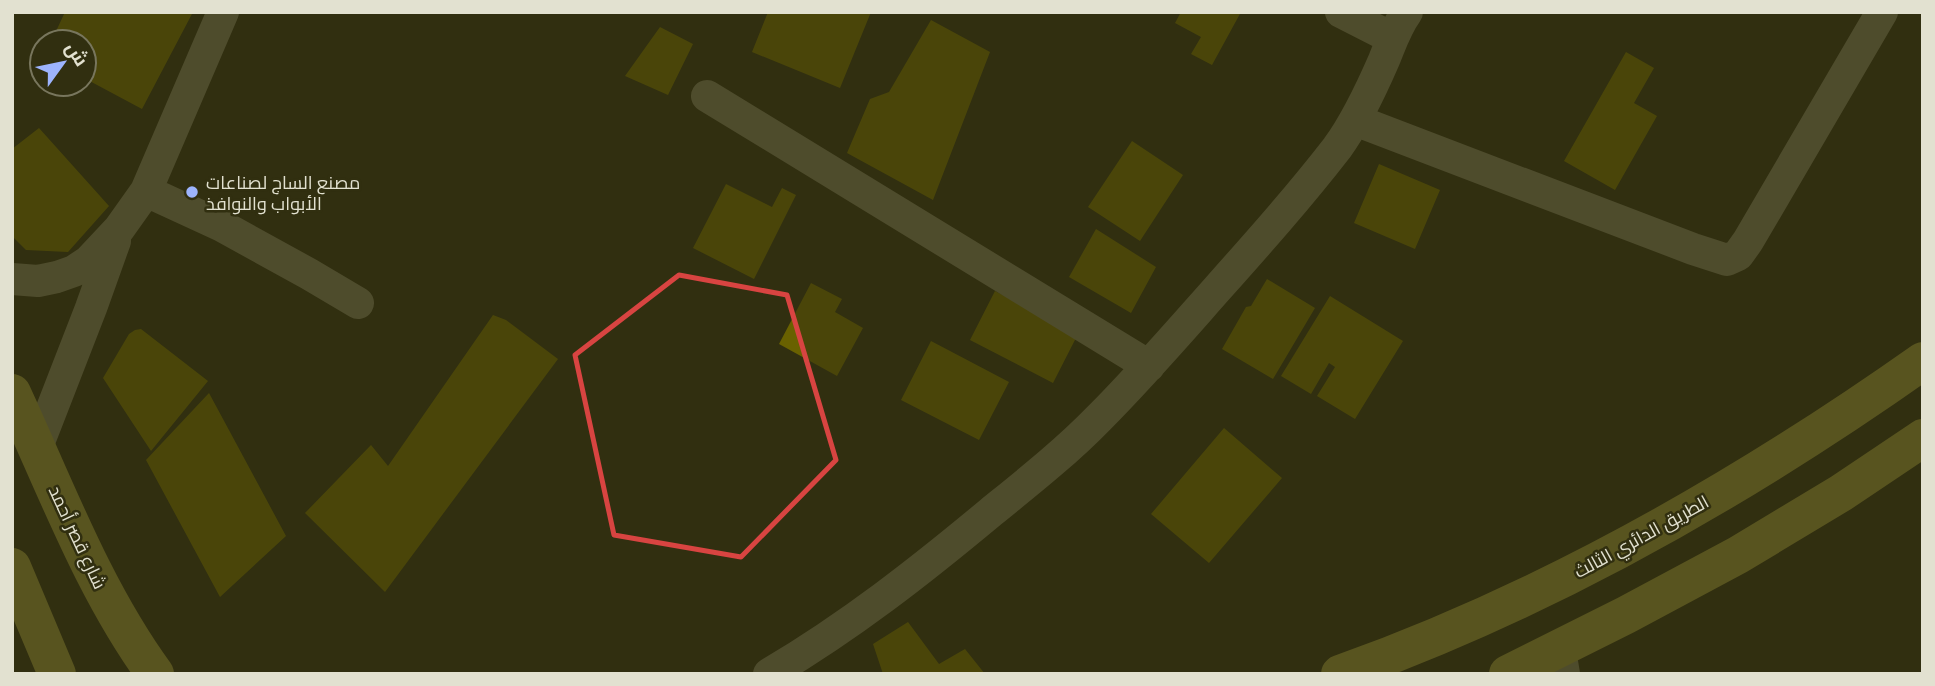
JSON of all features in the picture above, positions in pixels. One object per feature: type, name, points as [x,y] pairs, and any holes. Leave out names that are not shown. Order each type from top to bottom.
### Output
[{"type":"main road","name":"الطريق الدائري الثالث","points":[[1340,674],[1400,652],[1593,564],[1802,442],[1923,361]]},
{"type":"main road","name":"شارع قصر أحمد","points":[[12,393],[99,584],[134,645],[155,674]]},
{"type":"main road","points":[[1508,674],[1562,662],[1841,493],[1923,438]]},
{"type":"main road","points":[[12,567],[57,674]]},
{"type":"street","points":[[12,279],[38,281],[74,271],[89,261],[119,229],[146,191],[223,12]]},
{"type":"street","points":[[769,674],[863,614],[941,554],[1029,480],[1097,420],[1149,366],[1257,244],[1338,147],[1355,120],[1399,25],[1341,12]]},
{"type":"street","points":[[1355,120],[1727,260],[1738,255],[1748,241],[1882,12]]},
{"type":"street","points":[[707,96],[1149,366]]},
{"type":"street","points":[[146,191],[222,226],[358,303]]},
{"type":"street","points":[[37,447],[119,229]]},
{"type":"highlighted area","points":[[679,275],[787,295],[836,460],[741,557],[614,535],[575,355]]},
{"type":"building","points":[[65,12],[193,12],[142,109],[98,85],[98,28],[58,28]]},
{"type":"building","points":[[768,12],[871,12],[840,88],[752,52]]},
{"type":"building","points":[[1181,12],[1241,12],[1212,65],[1191,54],[1201,37],[1175,23]]},
{"type":"building","points":[[931,20],[990,52],[933,200],[847,153],[870,99],[889,92]]},
{"type":"building","points":[[660,27],[693,44],[668,95],[625,76]]},
{"type":"building","points":[[1626,52],[1654,68],[1634,103],[1657,116],[1615,190],[1564,161]]},
{"type":"building","points":[[39,128],[109,206],[68,252],[26,250],[12,236],[12,149]]},
{"type":"building","points":[[1132,141],[1183,175],[1140,241],[1088,207]]},
{"type":"building","points":[[1379,164],[1440,190],[1415,249],[1354,223]]},
{"type":"building","points":[[726,184],[772,207],[782,188],[796,195],[754,279],[693,248]]},
{"type":"building","points":[[1096,229],[1156,267],[1131,313],[1069,277]]},
{"type":"building","points":[[1267,279],[1315,308],[1273,379],[1222,349],[1246,307],[1251,306]]},
{"type":"building","points":[[811,283],[842,299],[835,312],[863,328],[837,376],[779,344]]},
{"type":"building","points":[[995,291],[1078,334],[1053,383],[970,340]]},
{"type":"building","points":[[1330,296],[1403,341],[1355,419],[1317,396],[1335,367],[1329,363],[1311,394],[1281,376]]},
{"type":"building","points":[[493,315],[506,320],[558,359],[385,592],[305,513],[371,445],[388,466]]},
{"type":"building","points":[[141,329],[208,381],[151,451],[103,378],[129,334]]},
{"type":"building","points":[[931,341],[1009,382],[979,440],[901,400]]},
{"type":"building","points":[[209,393],[286,536],[220,597],[146,460]]},
{"type":"building","points":[[1224,428],[1282,478],[1209,563],[1151,514]]},
{"type":"building","points":[[908,622],[939,664],[965,649],[985,674],[883,674],[873,644]]},
{"type":"place","name":"مصنع الساج لصناعات الأبواب والنوافذ","points":[[192,192]]}]
